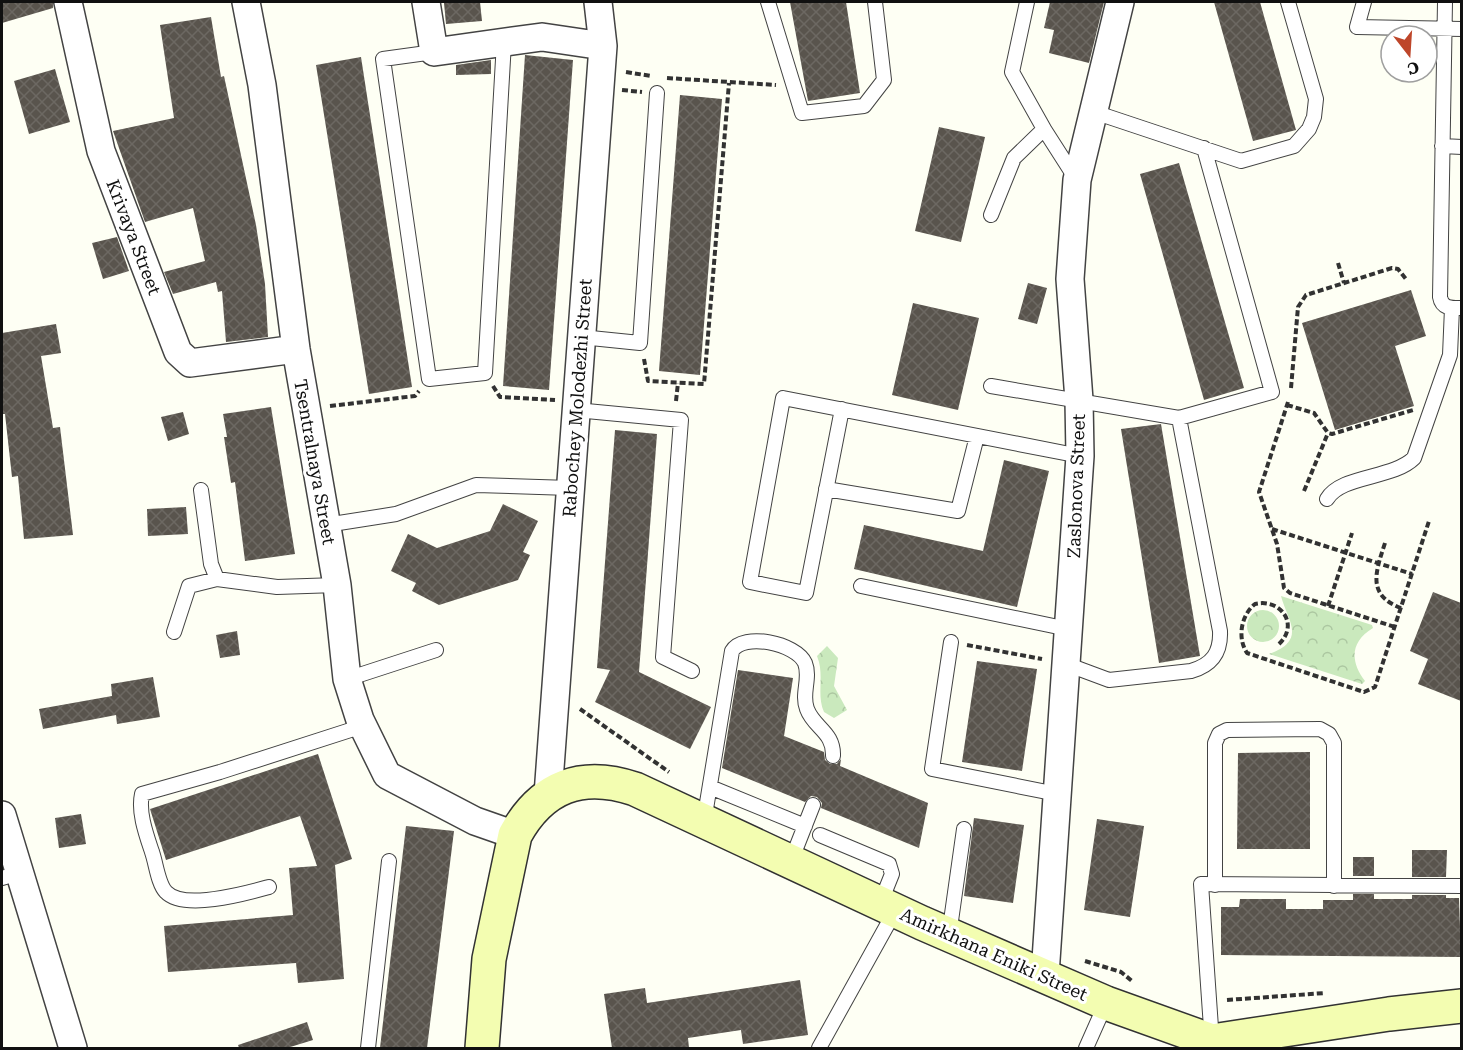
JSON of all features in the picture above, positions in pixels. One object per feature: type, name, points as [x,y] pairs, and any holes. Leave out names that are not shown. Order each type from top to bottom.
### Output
[{"type":"street","name":"Krivaya Street","points":[[68,2],[101,151],[178,352],[190,363],[296,349]]},
{"type":"street","name":"Tsentralnaya Street","points":[[246,2],[262,85],[296,349],[337,585],[348,679],[363,726],[387,775],[475,821],[515,836]]},
{"type":"street","points":[[426,2],[434,52],[542,36],[603,46]]},
{"type":"street","name":"Rabochey Molodezhi Street","points":[[548,795],[603,46],[598,2]]},
{"type":"street","name":"Zaslonova Street","points":[[1046,962],[1080,456],[1079,400],[1070,279],[1077,180],[1120,2]]},
{"type":"street","name":"Amirkhana Eniki Street","points":[[548,795],[582,782],[616,783],[707,802],[790,861],[949,935],[1046,962],[1106,1003],[1213,1045],[1389,1014],[1461,1006]]},
{"type":"street","points":[[482,1048],[489,959],[515,836],[524,819],[548,795]]},
{"type":"street","points":[[2,814],[10,875],[73,1048]]},
{"type":"lane","points":[[768,2],[802,113],[864,106],[884,80],[875,2]]},
{"type":"lane","points":[[1027,2],[1012,72],[1044,129],[1077,180]]},
{"type":"lane","points":[[1094,112],[1241,161],[1294,146],[1310,129],[1316,99],[1288,2]]},
{"type":"lane","points":[[1364,2],[1357,27],[1461,29]]},
{"type":"lane","points":[[1328,499],[1335,489],[1402,468],[1410,463],[1417,453],[1450,355],[1457,308],[1445,306],[1440,300],[1445,2]]},
{"type":"lane","points":[[434,52],[383,59],[429,379],[485,373],[504,42]]},
{"type":"lane","points":[[581,337],[640,343],[657,93]]},
{"type":"lane","points":[[991,215],[1014,158],[1044,129]]},
{"type":"lane","points":[[1442,146],[1461,147]]},
{"type":"lane","points":[[991,386],[1179,418],[1272,392],[1204,148]]},
{"type":"lane","points":[[842,409],[806,593],[750,582],[783,398],[842,409],[1080,456]]},
{"type":"lane","points":[[576,406],[681,420],[663,657],[692,671]]},
{"type":"lane","points":[[1066,664],[1109,680],[1203,668],[1213,660],[1218,650],[1220,631],[1179,418]]},
{"type":"lane","points":[[826,489],[958,512],[977,436]]},
{"type":"lane","points":[[326,525],[396,514],[476,485],[570,488]]},
{"type":"lane","points":[[201,490],[211,564],[217,579]]},
{"type":"lane","points":[[174,633],[189,586],[217,579],[277,587],[337,585]]},
{"type":"lane","points":[[861,586],[1068,629]]},
{"type":"lane","points":[[805,826],[707,802],[732,651],[743,641],[789,647],[802,657],[808,675],[806,708],[812,718],[830,736],[833,756]]},
{"type":"lane","points":[[951,642],[932,769],[1057,794]]},
{"type":"lane","points":[[348,679],[436,650]]},
{"type":"lane","points":[[270,887],[195,901],[176,898],[165,891],[146,835],[140,802],[142,794],[220,772],[363,726]]},
{"type":"lane","points":[[1215,885],[1215,743],[1219,734],[1227,729],[1320,729],[1329,734],[1334,743],[1334,886]]},
{"type":"lane","points":[[790,861],[813,805]]},
{"type":"lane","points":[[949,935],[964,828]]},
{"type":"lane","points":[[819,1048],[888,907],[892,874],[888,864],[820,835]]},
{"type":"lane","points":[[368,1048],[389,861]]},
{"type":"lane","points":[[1213,1045],[1201,884],[1461,886]]},
{"type":"lane","points":[[1086,1048],[1106,1003]]},
{"type":"path","points":[[618,70],[659,78],[794,86]]},
{"type":"path","points":[[640,343],[648,381],[704,384],[729,83]]},
{"type":"path","points":[[615,90],[657,93]]},
{"type":"path","points":[[1338,262],[1344,282]]},
{"type":"path","points":[[1395,627],[1287,591],[1259,492],[1291,391],[1300,303],[1309,293],[1394,267],[1406,279]]},
{"type":"path","points":[[485,373],[500,397],[576,406]]},
{"type":"path","points":[[306,409],[416,396],[429,379]]},
{"type":"path","points":[[1287,405],[1314,413],[1328,433],[1335,434],[1434,403]]},
{"type":"path","points":[[1304,491],[1328,433]]},
{"type":"path","points":[[1279,644],[1288,627],[1283,611],[1269,603],[1255,604],[1248,609],[1242,623],[1247,653],[1367,692],[1376,687],[1429,521]]},
{"type":"path","points":[[1271,528],[1412,574]]},
{"type":"path","points":[[1328,606],[1352,533]]},
{"type":"path","points":[[1385,543],[1376,573],[1378,590],[1389,602],[1401,608]]},
{"type":"path","points":[[951,642],[1066,664]]},
{"type":"path","points":[[555,691],[707,802]]},
{"type":"path","points":[[1046,962],[1121,972],[1137,986]]},
{"type":"path","points":[[1208,1002],[1335,993]]},
{"type":"green space","points":[[1281,596],[1372,625],[1373,628],[1365,633],[1356,646],[1355,659],[1365,681],[1362,684],[1269,654],[1281,648],[1292,636],[1290,621]]},
{"type":"green space","points":[[1263,610],[1274,615],[1279,626],[1274,637],[1263,642],[1252,637],[1247,626],[1252,615]]},
{"type":"green space","points":[[827,646],[838,658],[834,686],[847,710],[834,718],[824,712],[821,698],[817,656]]},
{"type":"building","points":[[2,2],[53,2],[53,8],[2,23]]},
{"type":"building","points":[[480,2],[482,21],[446,24],[444,3]]},
{"type":"building","points":[[790,2],[846,2],[860,93],[808,101]]},
{"type":"building","points":[[1050,2],[1104,2],[1089,63],[1049,53],[1054,30],[1044,28]]},
{"type":"building","points":[[1214,2],[1260,2],[1296,130],[1253,141]]},
{"type":"building","points":[[211,17],[221,77],[224,76],[256,225],[265,284],[268,337],[226,342],[222,291],[218,292],[216,282],[173,294],[164,272],[205,261],[193,208],[145,222],[113,131],[174,118],[160,25]]},
{"type":"building","points":[[525,55],[573,60],[549,390],[503,386]]},
{"type":"building","points":[[361,57],[412,387],[369,394],[316,65]]},
{"type":"building","points":[[491,60],[491,74],[456,75],[456,65]]},
{"type":"building","points":[[55,69],[70,122],[29,134],[14,81]]},
{"type":"building","points":[[680,95],[722,99],[700,375],[659,371]]},
{"type":"building","points":[[939,127],[985,137],[961,242],[915,231]]},
{"type":"building","points":[[1179,163],[1244,388],[1204,400],[1140,174]]},
{"type":"building","points":[[117,237],[129,271],[103,279],[92,243]]},
{"type":"building","points":[[1028,283],[1047,288],[1037,324],[1018,319]]},
{"type":"building","points":[[1411,290],[1426,336],[1395,346],[1414,406],[1335,430],[1302,323]]},
{"type":"building","points":[[913,303],[979,318],[958,410],[892,395]]},
{"type":"building","points":[[56,324],[61,353],[41,356],[53,428],[60,427],[73,535],[24,539],[18,476],[12,477],[5,414],[2,414],[2,333]]},
{"type":"building","points":[[271,407],[295,554],[245,561],[235,482],[231,483],[224,437],[227,437],[223,414]]},
{"type":"building","points":[[183,412],[189,434],[168,441],[161,417]]},
{"type":"building","points":[[1161,424],[1200,656],[1159,663],[1121,429]]},
{"type":"building","points":[[615,430],[657,434],[639,672],[711,707],[690,749],[595,702],[610,670],[597,668]]},
{"type":"building","points":[[1004,460],[1049,471],[1017,607],[854,569],[864,525],[983,551]]},
{"type":"building","points":[[503,504],[538,521],[523,552],[530,555],[518,580],[439,605],[412,591],[416,583],[391,571],[408,534],[437,548],[490,531]]},
{"type":"building","points":[[186,507],[188,534],[148,536],[147,509]]},
{"type":"building","points":[[1433,592],[1461,603],[1461,701],[1418,684],[1428,659],[1410,651]]},
{"type":"building","points":[[237,631],[240,655],[220,658],[216,635]]},
{"type":"building","points":[[977,661],[1037,669],[1022,771],[962,762]]},
{"type":"building","points":[[738,670],[793,678],[784,736],[824,752],[825,760],[830,764],[837,764],[841,759],[840,766],[928,803],[919,848],[821,808],[822,803],[817,797],[811,796],[805,802],[722,768]]},
{"type":"building","points":[[153,677],[160,717],[117,724],[116,715],[43,729],[39,709],[112,696],[111,684]]},
{"type":"building","points":[[1310,752],[1310,849],[1237,849],[1238,753]]},
{"type":"building","points":[[318,754],[352,859],[335,865],[344,979],[298,983],[296,963],[168,972],[164,926],[293,915],[289,868],[317,866],[300,816],[166,860],[150,809]]},
{"type":"building","points":[[81,814],[86,844],[59,848],[55,818]]},
{"type":"building","points":[[974,818],[1024,825],[1013,903],[964,896]]},
{"type":"building","points":[[1097,819],[1144,826],[1130,917],[1084,910]]},
{"type":"building","points":[[406,826],[454,831],[427,1048],[380,1048]]},
{"type":"building","points":[[1412,850],[1447,850],[1446,877],[1412,877]]},
{"type":"building","points":[[1353,857],[1374,857],[1374,876],[1353,876]]},
{"type":"building","points":[[1353,894],[1374,894],[1374,899],[1412,899],[1412,895],[1446,895],[1446,898],[1459,898],[1461,957],[1221,955],[1221,907],[1239,907],[1240,899],[1286,899],[1286,909],[1323,909],[1323,900],[1353,900]]},
{"type":"building","points":[[800,980],[808,1035],[743,1044],[741,1030],[688,1038],[689,1048],[612,1048],[604,994],[645,988],[647,1003]]},
{"type":"building","points":[[307,1022],[313,1040],[287,1048],[239,1048],[238,1045]]}]
